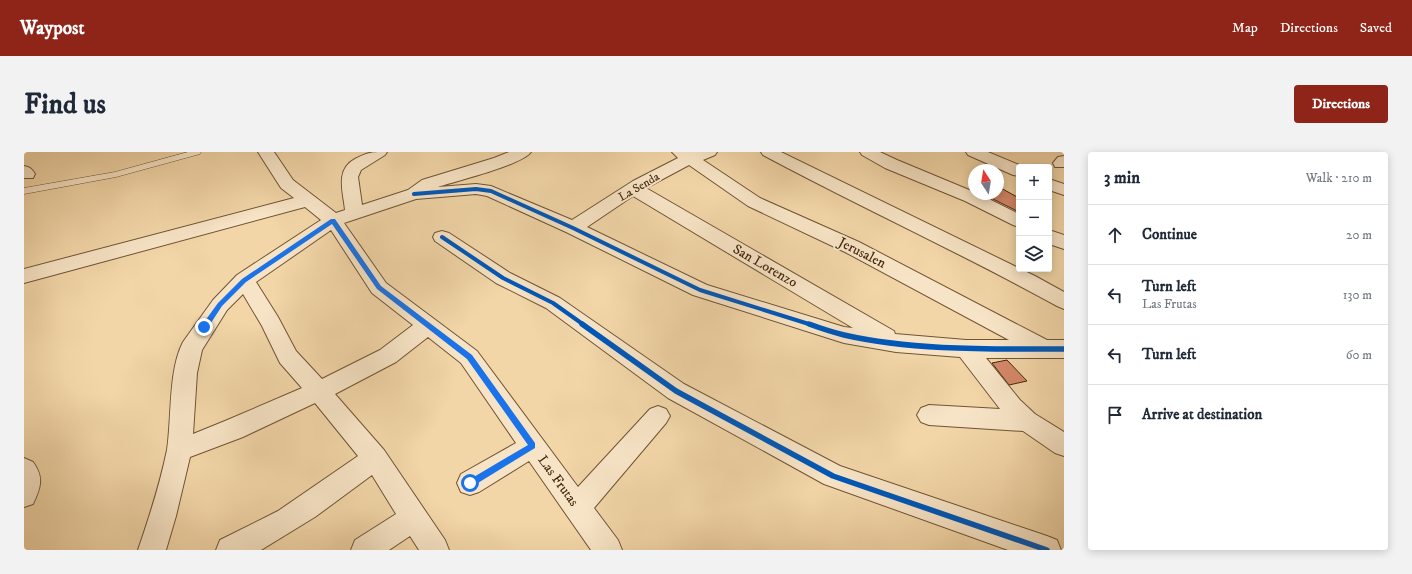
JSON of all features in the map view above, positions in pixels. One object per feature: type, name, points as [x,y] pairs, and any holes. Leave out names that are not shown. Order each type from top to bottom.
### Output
[{"type":"street","points":[[266,152],[287,184],[309,200],[343,217]]},
{"type":"street","points":[[343,217],[353,167],[379,152]]},
{"type":"street","points":[[414,194],[428,184],[500,162],[523,152]]},
{"type":"street","name":"La Senda","points":[[573,228],[685,155],[709,152]]},
{"type":"street","points":[[769,152],[1064,302]]},
{"type":"street","points":[[868,152],[891,164],[971,197],[1016,220]]},
{"type":"street","points":[[974,152],[1016,170]]},
{"type":"street","name":"Jerusalen","points":[[685,155],[754,202],[852,247],[1055,349]]},
{"type":"street","points":[[1052,185],[1064,190]]},
{"type":"street","name":"San Lorenzo","points":[[634,189],[896,343]]},
{"type":"street","points":[[152,550],[163,516],[179,450],[186,373],[191,348],[220,305],[244,280],[343,217],[414,194],[476,190],[491,192],[573,228],[700,290],[844,335],[896,343],[966,349],[1055,349]]},
{"type":"street","points":[[24,276],[309,200]]},
{"type":"street","name":"Las Frutas","points":[[343,217],[379,288],[469,357],[608,550]]},
{"type":"street","points":[[442,237],[503,278],[553,303],[676,391],[833,476],[1047,550]]},
{"type":"street","points":[[1052,237],[1064,243]]},
{"type":"street","points":[[244,280],[271,324],[288,357],[319,391],[375,458],[435,550]]},
{"type":"street","points":[[179,450],[234,429],[319,391],[388,356],[428,325]]},
{"type":"street","points":[[966,349],[1012,407],[1027,421],[1064,445]]},
{"type":"street","points":[[929,415],[1027,421]]},
{"type":"street","points":[[576,507],[658,416]]},
{"type":"street","points":[[470,483],[533,446]]},
{"type":"street","points":[[230,550],[267,532],[298,513],[375,458]]},
{"type":"street","points":[[24,470],[28,476],[24,495]]},
{"type":"street","points":[[365,550],[409,521],[413,515]]},
{"type":"lane","points":[[24,191],[116,174],[197,152]]},
{"type":"building","points":[[1004,190],[1016,196],[1016,210],[995,200],[1004,200]]},
{"type":"building","points":[[1007,360],[1027,381],[1009,385],[992,363]]},
{"type":"cycle path","points":[[414,194],[476,189],[491,191],[573,228],[700,290],[844,335],[896,343],[966,349],[1064,349]]},
{"type":"cycle path","points":[[442,237],[503,278],[553,303],[676,391],[833,476],[1047,550]]},
{"type":"route","points":[[204,327],[220,305],[244,280],[333,220],[379,288],[469,357],[533,446],[470,483]]}]
